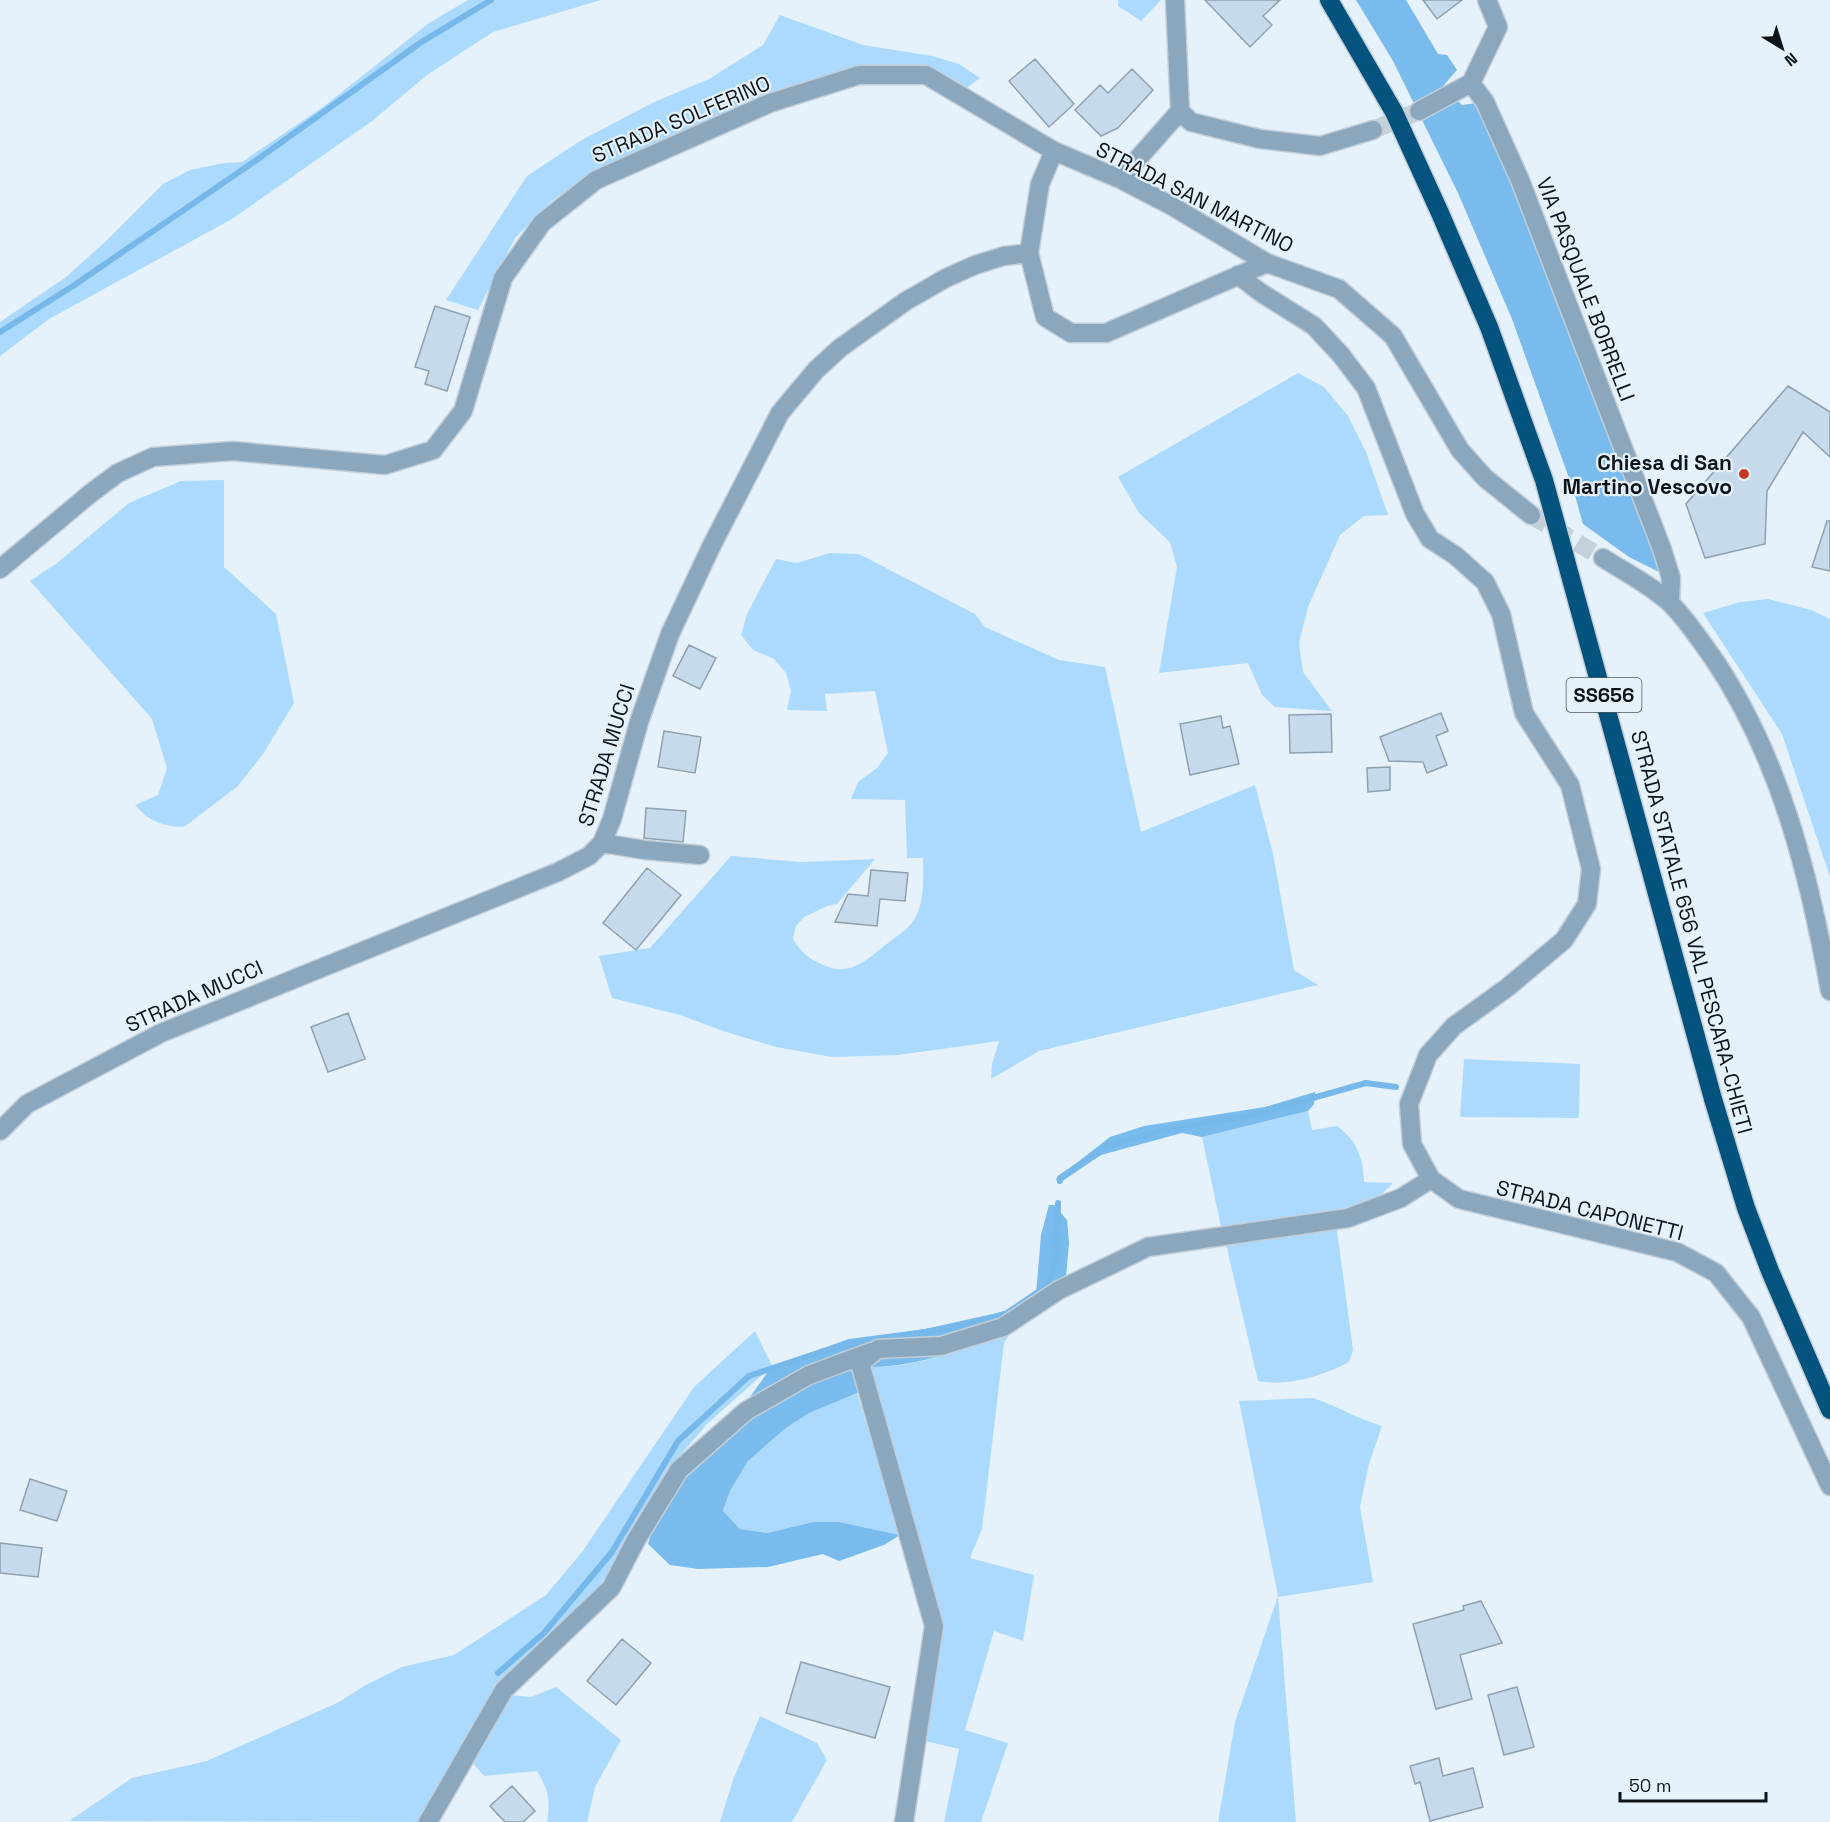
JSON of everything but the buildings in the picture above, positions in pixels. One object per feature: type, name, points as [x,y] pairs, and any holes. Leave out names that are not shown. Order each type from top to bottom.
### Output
[{"type":"highway","name":"STRADA STATALE 656 VAL PESCARA-CHIETI","points":[[1329,0],[1394,112],[1440,213],[1489,327],[1537,460],[1586,629],[1713,1099],[1746,1208],[1770,1271],[1830,1410]]},
{"type":"street","points":[[1175,0],[1180,111],[1191,122],[1260,139],[1320,146],[1373,130]]},
{"type":"street","points":[[1419,111],[1471,83],[1498,27],[1487,0]]},
{"type":"street","name":"STRADA SOLFERINO","points":[[0,569],[118,473],[153,457],[233,451],[385,465],[433,450],[463,411],[503,278],[542,223],[596,180],[770,103],[859,75],[926,75],[1054,151]]},
{"type":"street","name":"VIA PASQUALE BORRELLI","points":[[1471,83],[1485,102],[1520,180],[1662,549],[1671,578],[1670,603]]},
{"type":"street","points":[[1120,179],[1180,111]]},
{"type":"street","points":[[1054,151],[1040,184],[1029,253],[1045,317],[1071,333],[1106,333],[1267,263]]},
{"type":"street","name":"STRADA SAN MARTINO","points":[[1054,151],[1120,179],[1172,206],[1267,263],[1339,289],[1393,336],[1460,450],[1485,478],[1532,515]]},
{"type":"street","name":"STRADA MUCCI","points":[[0,1131],[27,1104],[161,1033],[558,872],[589,856],[602,843],[612,819],[639,722],[670,634],[712,545],[780,414],[816,370],[840,348],[906,301],[946,278],[975,265],[1004,256],[1029,253]]},
{"type":"street","points":[[428,1822],[504,1690],[611,1588],[636,1540],[680,1470],[746,1411],[809,1375],[878,1349],[940,1346],[1003,1327],[1059,1290],[1148,1247],[1348,1218],[1401,1198],[1431,1179],[1412,1144],[1409,1104],[1428,1055],[1454,1026],[1508,987],[1564,939],[1587,904],[1591,869],[1570,784],[1524,713],[1501,614],[1485,582],[1456,556],[1430,539],[1415,514],[1366,388],[1341,355],[1314,326],[1260,292],[1238,275]]},
{"type":"street","points":[[1603,558],[1670,603],[1699,638],[1728,680],[1750,718],[1788,814],[1802,862],[1830,990]]},
{"type":"street","points":[[602,843],[700,855]]},
{"type":"street","name":"STRADA CAPONETTI","points":[[1431,1179],[1459,1199],[1677,1252],[1716,1273],[1751,1317],[1830,1486]]},
{"type":"street","points":[[878,1349],[860,1363],[934,1626],[904,1822]]},
{"type":"shaded area","points":[[468,0],[601,0],[493,32],[427,75],[372,121],[232,219],[49,319],[0,356],[0,322],[66,277],[163,184],[190,170],[242,162],[323,107],[429,23]]},
{"type":"shaded area","points":[[1118,0],[1161,0],[1141,21],[1118,6]]},
{"type":"shaded area","points":[[1356,0],[1406,0],[1438,54],[1447,55],[1457,70],[1443,86],[1462,105],[1484,102],[1669,577],[1629,557],[1583,524],[1574,492],[1512,319],[1458,193],[1393,61]]},
{"type":"shaded area","points":[[780,15],[863,45],[932,56],[959,64],[980,78],[960,93],[925,74],[859,73],[600,171],[554,199],[515,238],[478,310],[446,300],[527,176],[580,141],[654,102],[709,79],[763,45]]},
{"type":"shaded area","points":[[1298,373],[1324,387],[1348,416],[1366,452],[1388,515],[1364,516],[1340,535],[1308,607],[1299,643],[1303,672],[1332,711],[1275,707],[1262,695],[1248,663],[1159,673],[1177,567],[1170,542],[1139,513],[1118,477]]},
{"type":"shaded area","points":[[224,480],[224,567],[276,614],[294,703],[263,754],[238,786],[184,827],[170,826],[151,819],[135,805],[158,795],[167,768],[152,719],[30,581],[57,563],[129,503],[181,481]]},
{"type":"shaded area","points":[[830,553],[859,554],[975,614],[985,627],[1059,660],[1105,667],[1141,832],[1255,785],[1273,854],[1294,970],[1318,985],[1039,1051],[991,1079],[992,1064],[999,1041],[898,1055],[832,1057],[776,1047],[680,1015],[612,998],[599,956],[650,948],[731,856],[800,862],[875,859],[837,904],[827,906],[804,917],[796,926],[793,938],[800,950],[810,958],[830,967],[839,969],[856,966],[903,932],[915,918],[922,896],[923,858],[907,858],[905,800],[851,799],[858,782],[877,768],[888,753],[875,691],[825,694],[827,711],[787,710],[791,691],[786,673],[774,659],[753,650],[741,635],[747,614],[776,559],[797,563]]},
{"type":"shaded area","points":[[1768,599],[1811,610],[1830,619],[1830,877],[1782,734],[1703,613],[1740,602]]},
{"type":"shaded area","points":[[1464,1059],[1580,1064],[1579,1118],[1460,1117]]},
{"type":"shaded area","points":[[1315,1092],[1314,1104],[1308,1111],[1202,1137],[1182,1133],[1101,1155],[1058,1184],[1056,1179],[1110,1137],[1144,1126],[1265,1107]]},
{"type":"shaded area","points":[[1308,1111],[1312,1130],[1337,1126],[1350,1138],[1358,1150],[1364,1182],[1393,1183],[1378,1198],[1363,1205],[1221,1227],[1202,1137]]},
{"type":"shaded area","points":[[1049,1205],[1054,1205],[1067,1220],[1069,1243],[1066,1276],[1082,1269],[1086,1283],[1033,1316],[982,1341],[926,1360],[872,1367],[857,1393],[809,1413],[786,1428],[748,1461],[730,1491],[723,1511],[740,1529],[767,1533],[813,1522],[839,1522],[900,1535],[884,1545],[839,1561],[823,1554],[768,1567],[698,1569],[670,1565],[648,1544],[656,1518],[772,1366],[849,1339],[925,1329],[1006,1311],[1036,1294],[1041,1235]]},
{"type":"shaded area","points":[[1336,1223],[1353,1350],[1349,1362],[1305,1379],[1281,1383],[1258,1381],[1225,1240]]},
{"type":"shaded area","points":[[1014,1326],[1004,1343],[982,1529],[970,1558],[1034,1575],[1023,1641],[994,1631],[965,1730],[1008,1743],[981,1822],[944,1822],[959,1749],[921,1740],[939,1634],[867,1376],[872,1367],[927,1360],[963,1348]]},
{"type":"shaded area","points":[[755,1331],[772,1366],[707,1424],[668,1470],[620,1556],[594,1593],[542,1644],[422,1822],[69,1821],[132,1778],[207,1761],[339,1702],[364,1686],[402,1667],[454,1655],[546,1595],[582,1552],[694,1387]]},
{"type":"shaded area","points":[[857,1393],[900,1535],[839,1522],[813,1522],[767,1533],[740,1529],[723,1512],[730,1491],[748,1461],[786,1428],[809,1412]]},
{"type":"shaded area","points":[[1313,1398],[1382,1426],[1369,1464],[1360,1507],[1373,1582],[1278,1597],[1296,1822],[1218,1822],[1235,1722],[1278,1596],[1239,1401]]},
{"type":"shaded area","points":[[556,1687],[621,1740],[595,1787],[587,1822],[547,1822],[548,1795],[537,1771],[484,1776],[472,1762],[509,1695],[531,1697]]},
{"type":"shaded area","points":[[760,1716],[817,1743],[827,1760],[792,1822],[720,1822],[733,1780]]},
{"type":"waterway","points":[[0,332],[73,286],[258,159],[420,43],[491,0]]},
{"type":"waterway","points":[[1060,1181],[1060,1178],[1107,1146],[1158,1131],[1253,1115],[1366,1083],[1396,1087]]},
{"type":"waterway","points":[[498,1673],[544,1633],[612,1552],[678,1441],[749,1376],[821,1352],[867,1341],[964,1326],[1007,1313],[1038,1292],[1048,1282],[1053,1272],[1057,1244],[1058,1203]]},
{"type":"tunnel","points":[[1373,130],[1419,111]]},
{"type":"tunnel","points":[[1531,515],[1603,558]]},
{"type":"place","name":"Chiesa di San Martino Vescovo","points":[[1744,474]]}]
